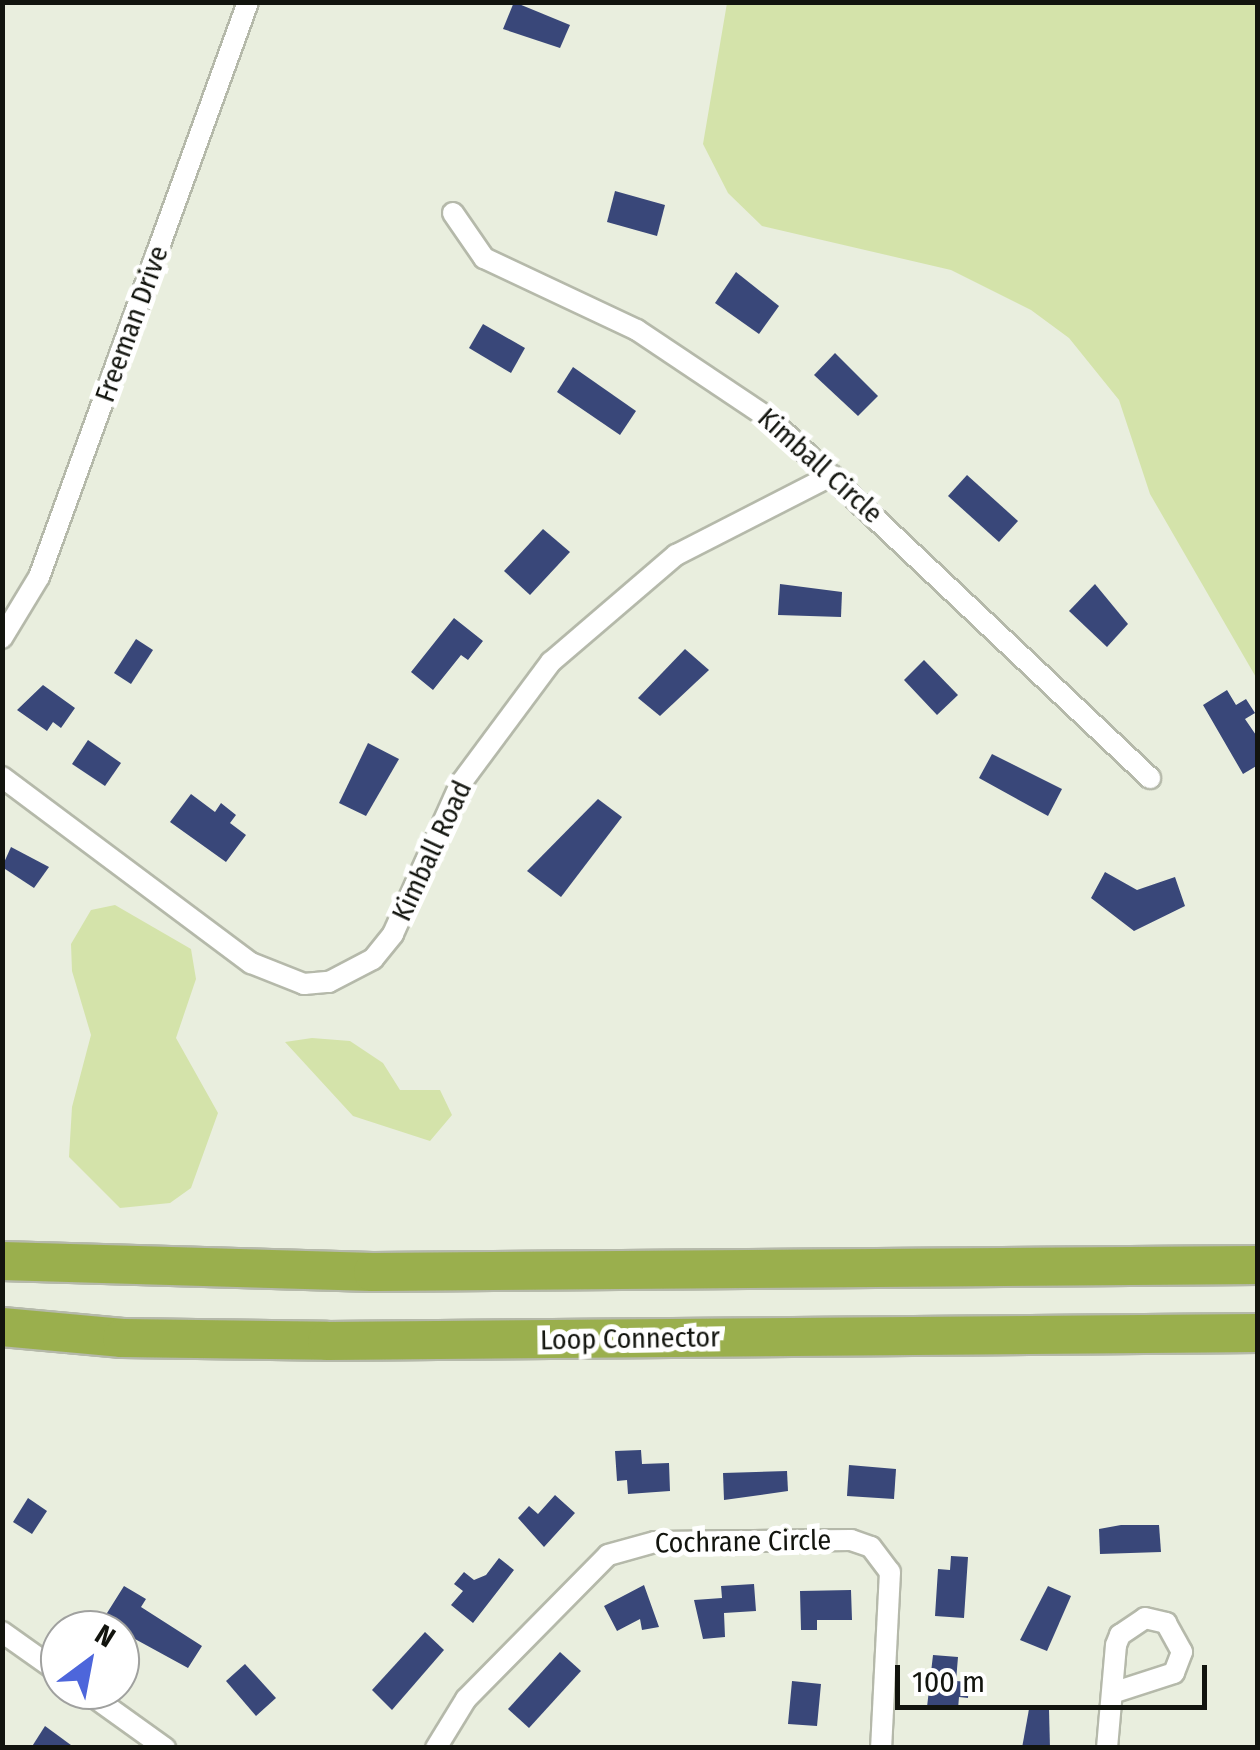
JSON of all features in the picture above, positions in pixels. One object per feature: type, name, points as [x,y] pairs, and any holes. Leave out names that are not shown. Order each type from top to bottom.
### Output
[{"type":"highway","points":[[2,1262],[372,1272],[1258,1264]]},
{"type":"highway","name":"Loop Connector","points":[[2,1327],[122,1338],[327,1342],[1258,1333]]},
{"type":"street","name":"Freeman Drive","points":[[2,638],[46,559],[248,2]]},
{"type":"street","name":"Kimball Circle","points":[[453,212],[484,258],[571,296],[686,359],[770,419],[1150,778]]},
{"type":"street","name":"Kimball Road","points":[[2,777],[252,963],[304,984],[329,982],[374,959],[393,934],[461,784],[551,662],[676,555],[832,475]]},
{"type":"street","name":"Cochrane Circle","points":[[436,1748],[452,1716],[536,1622],[618,1550],[655,1542],[851,1540],[884,1558],[890,1572],[881,1748]]},
{"type":"street","points":[[2,1632],[40,1659]]},
{"type":"street","points":[[1107,1748],[1112,1693]]},
{"type":"street","points":[[112,1710],[165,1748]]},
{"type":"green space","points":[[727,3],[1257,3],[1257,679],[1150,494],[1119,400],[1069,338],[1031,310],[951,270],[762,226],[728,193],[703,144]]},
{"type":"green space","points":[[115,905],[191,949],[196,979],[176,1038],[218,1113],[191,1188],[170,1203],[120,1208],[69,1157],[72,1107],[91,1035],[72,971],[71,944],[91,910]]},
{"type":"green space","points":[[312,1038],[350,1041],[383,1063],[400,1090],[440,1090],[452,1115],[430,1141],[353,1116],[285,1042]]},
{"type":"building","points":[[514,2],[570,25],[560,48],[503,29]]},
{"type":"building","points":[[615,191],[665,205],[657,236],[607,222]]},
{"type":"building","points":[[736,272],[779,306],[759,334],[715,303]]},
{"type":"building","points":[[483,324],[525,348],[511,373],[469,348]]},
{"type":"building","points":[[835,353],[878,396],[858,416],[814,375]]},
{"type":"building","points":[[573,367],[636,411],[620,435],[557,392]]},
{"type":"building","points":[[967,475],[1018,521],[999,542],[948,496]]},
{"type":"building","points":[[543,529],[570,552],[530,595],[504,571]]},
{"type":"building","points":[[780,584],[842,592],[841,617],[778,615]]},
{"type":"building","points":[[1095,584],[1128,624],[1107,647],[1069,611]]},
{"type":"building","points":[[454,618],[483,641],[468,660],[461,655],[433,690],[411,672]]},
{"type":"building","points":[[136,639],[153,650],[131,684],[114,673]]},
{"type":"building","points":[[685,649],[709,670],[660,716],[638,698]]},
{"type":"building","points":[[924,660],[958,695],[937,715],[904,680]]},
{"type":"building","points":[[43,685],[75,708],[61,728],[53,722],[47,731],[17,710]]},
{"type":"building","points":[[1227,690],[1236,705],[1246,699],[1255,713],[1245,719],[1258,738],[1258,765],[1243,774],[1203,705]]},
{"type":"building","points":[[88,740],[121,763],[105,786],[72,764]]},
{"type":"building","points":[[368,743],[399,759],[366,816],[339,803]]},
{"type":"building","points":[[992,754],[1062,789],[1048,816],[979,778]]},
{"type":"building","points":[[191,794],[215,812],[221,803],[236,815],[230,823],[246,835],[226,862],[170,822]]},
{"type":"building","points":[[598,799],[622,817],[561,897],[527,871]]},
{"type":"building","points":[[11,847],[49,867],[34,888],[2,867]]},
{"type":"building","points":[[1105,872],[1137,890],[1175,877],[1185,906],[1134,931],[1091,898]]},
{"type":"building","points":[[641,1450],[642,1464],[669,1463],[670,1491],[628,1494],[627,1480],[617,1481],[615,1451]]},
{"type":"building","points":[[849,1465],[896,1469],[894,1499],[847,1496]]},
{"type":"building","points":[[787,1471],[788,1491],[724,1500],[723,1473]]},
{"type":"building","points":[[555,1495],[575,1513],[544,1547],[518,1518],[529,1506],[538,1514]]},
{"type":"building","points":[[28,1498],[47,1511],[32,1534],[13,1522]]},
{"type":"building","points":[[1159,1525],[1161,1552],[1100,1554],[1099,1529]]},
{"type":"building","points":[[951,1556],[968,1557],[964,1618],[935,1616],[938,1569],[950,1570]]},
{"type":"building","points":[[499,1558],[514,1570],[473,1623],[451,1605],[463,1591],[454,1584],[464,1572],[474,1580],[486,1575]]},
{"type":"building","points":[[754,1584],[756,1611],[724,1613],[725,1637],[703,1639],[694,1600],[722,1598],[721,1586]]},
{"type":"building","points":[[644,1585],[659,1627],[642,1630],[640,1619],[617,1631],[604,1606]]},
{"type":"building","points":[[124,1586],[146,1599],[141,1607],[202,1646],[188,1668],[140,1642],[140,1610],[109,1610]]},
{"type":"building","points":[[1048,1586],[1071,1596],[1047,1651],[1020,1640]]},
{"type":"building","points":[[851,1590],[852,1620],[817,1620],[817,1630],[801,1630],[800,1591]]},
{"type":"building","points":[[425,1632],[444,1650],[392,1710],[372,1690]]},
{"type":"building","points":[[560,1652],[581,1671],[529,1728],[508,1709]]},
{"type":"building","points":[[933,1655],[958,1657],[956,1681],[969,1682],[968,1698],[959,1697],[958,1709],[927,1707]]},
{"type":"building","points":[[245,1664],[276,1698],[256,1716],[226,1681]]},
{"type":"building","points":[[792,1681],[821,1684],[817,1726],[788,1724]]},
{"type":"building","points":[[1029,1709],[1049,1710],[1050,1748],[1022,1748]]},
{"type":"building","points":[[45,1726],[75,1748],[31,1748]]}]
